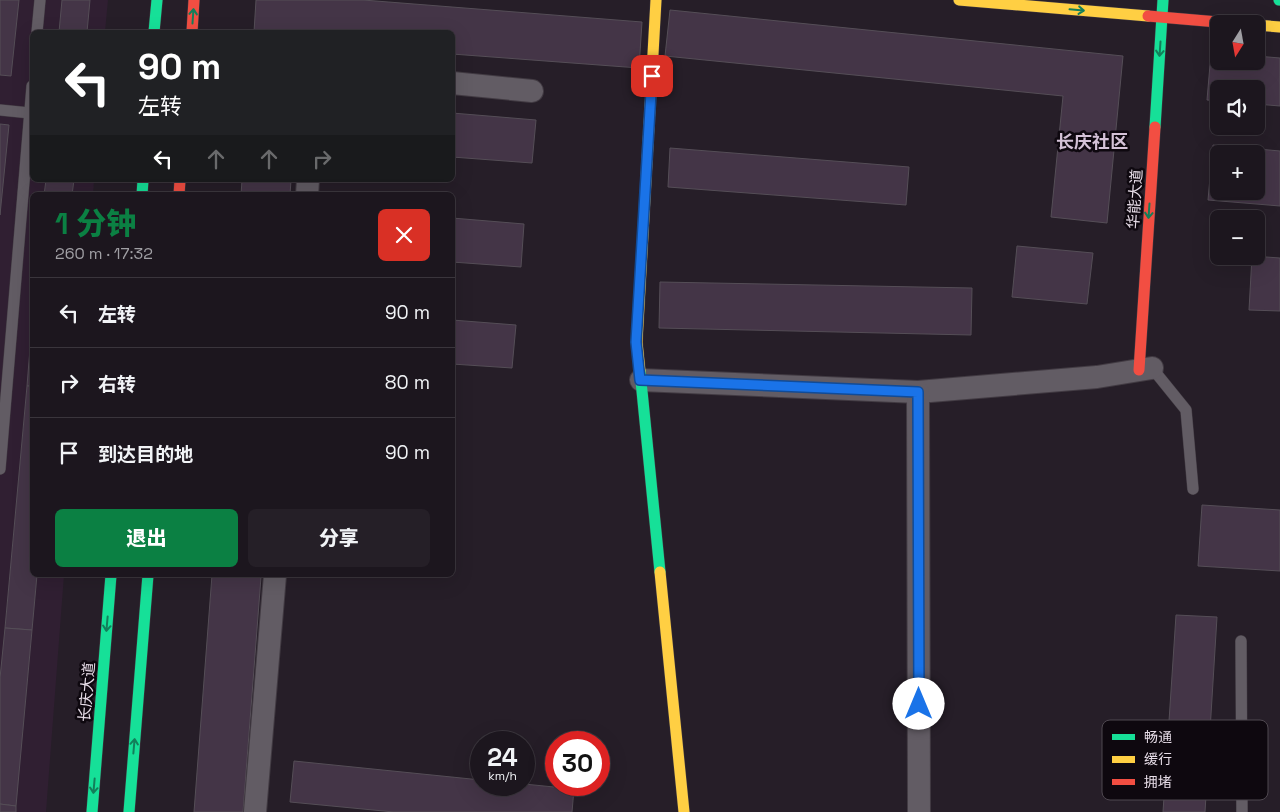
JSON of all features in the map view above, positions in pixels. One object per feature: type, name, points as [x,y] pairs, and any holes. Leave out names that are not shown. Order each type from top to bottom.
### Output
[{"type":"street","points":[[154,30],[157,0]]},
{"type":"street","points":[[192,30],[194,0]]},
{"type":"street","points":[[656,0],[636,342],[684,812]]},
{"type":"street","points":[[959,0],[1210,21]]},
{"type":"street","name":"华能大道","points":[[1148,365],[1163,0]]},
{"type":"street","points":[[1265,26],[1280,27]]},
{"type":"street","points":[[455,83],[532,91]]},
{"type":"street","points":[[640,380],[918,392],[1096,377],[1148,365]]},
{"type":"street","points":[[918,392],[919,812]]},
{"type":"street","name":"长庆大道","points":[[92,812],[111,577]]},
{"type":"street","points":[[129,812],[148,577]]},
{"type":"street","points":[[255,812],[275,577]]},
{"type":"lane","points":[[37,30],[40,0]]},
{"type":"lane","points":[[0,110],[30,113],[0,469]]},
{"type":"lane","points":[[1148,365],[1186,410],[1193,489]]},
{"type":"lane","points":[[1241,640],[1241,720]]},
{"type":"shaded area","points":[[0,0],[108,0],[105,30],[30,30],[30,182],[94,182],[93,192],[30,192],[30,577],[64,577],[46,812],[0,812]]},
{"type":"building","points":[[0,0],[19,0],[11,76],[0,75]]},
{"type":"building","points":[[62,0],[90,0],[87,30],[59,30]]},
{"type":"building","points":[[256,0],[363,0],[642,22],[639,68],[455,54],[455,30],[254,30]]},
{"type":"building","points":[[670,10],[1123,56],[1107,223],[1051,217],[1063,96],[665,56]]},
{"type":"building","points":[[1265,57],[1280,58],[1280,106],[1265,105],[1265,80],[1210,80],[1210,100],[1207,100],[1210,65],[1210,70],[1265,70]]},
{"type":"building","points":[[455,113],[536,120],[532,163],[455,157]]},
{"type":"building","points":[[0,124],[9,125],[0,215]]},
{"type":"building","points":[[670,148],[909,167],[906,205],[668,187]]},
{"type":"building","points":[[1265,150],[1280,151],[1280,206],[1208,200],[1210,178],[1210,200],[1265,200]]},
{"type":"building","points":[[46,182],[74,182],[72,192],[44,192]]},
{"type":"building","points":[[242,182],[291,182],[290,192],[241,192]]},
{"type":"building","points":[[455,218],[524,224],[521,267],[455,262]]},
{"type":"building","points":[[1017,246],[1093,253],[1087,304],[1012,297]]},
{"type":"building","points":[[1265,257],[1280,258],[1280,311],[1249,310],[1252,265],[1265,265]]},
{"type":"building","points":[[660,282],[972,288],[971,335],[659,328]]},
{"type":"building","points":[[455,320],[516,325],[512,368],[455,364]]},
{"type":"building","points":[[30,349],[30,386],[27,386]]},
{"type":"building","points":[[27,386],[30,386],[30,577],[37,577],[32,630],[5,628]]},
{"type":"building","points":[[1202,505],[1280,510],[1280,571],[1198,566]]},
{"type":"building","points":[[212,577],[261,577],[243,812],[194,812]]},
{"type":"building","points":[[1176,615],[1217,617],[1211,720],[1169,720]]},
{"type":"building","points":[[5,628],[32,630],[16,806],[0,804],[0,678]]},
{"type":"building","points":[[294,761],[470,779],[470,796],[535,796],[535,785],[545,786],[545,796],[573,796],[572,812],[394,812],[290,802]]},
{"type":"building","points":[[1164,800],[1206,800],[1205,812],[1163,812]]},
{"type":"building","points":[[0,804],[16,806],[16,812],[0,812]]},
{"type":"traffic: fast","points":[[154,30],[157,0]]},
{"type":"traffic: fast","points":[[1155,127],[1163,0]]},
{"type":"traffic: fast","points":[[142,192],[143,182]]},
{"type":"traffic: fast","points":[[640,371],[660,572]]},
{"type":"traffic: fast","points":[[92,812],[111,577]]},
{"type":"traffic: fast","points":[[129,812],[148,577]]},
{"type":"traffic: slow","points":[[640,371],[637,342],[656,0]]},
{"type":"traffic: slow","points":[[959,0],[1148,16]]},
{"type":"traffic: slow","points":[[1265,26],[1280,27]]},
{"type":"traffic: slow","points":[[660,572],[684,812]]},
{"type":"traffic: jam","points":[[192,30],[194,0]]},
{"type":"traffic: jam","points":[[1148,16],[1210,21]]},
{"type":"traffic: jam","points":[[1139,370],[1155,127]]},
{"type":"traffic: jam","points":[[179,192],[180,182]]},
{"type":"district","name":"长庆社区","points":[[1092,142]]},
{"type":"route","points":[[652,76],[636,342],[640,380],[918,392],[919,704]]}]
